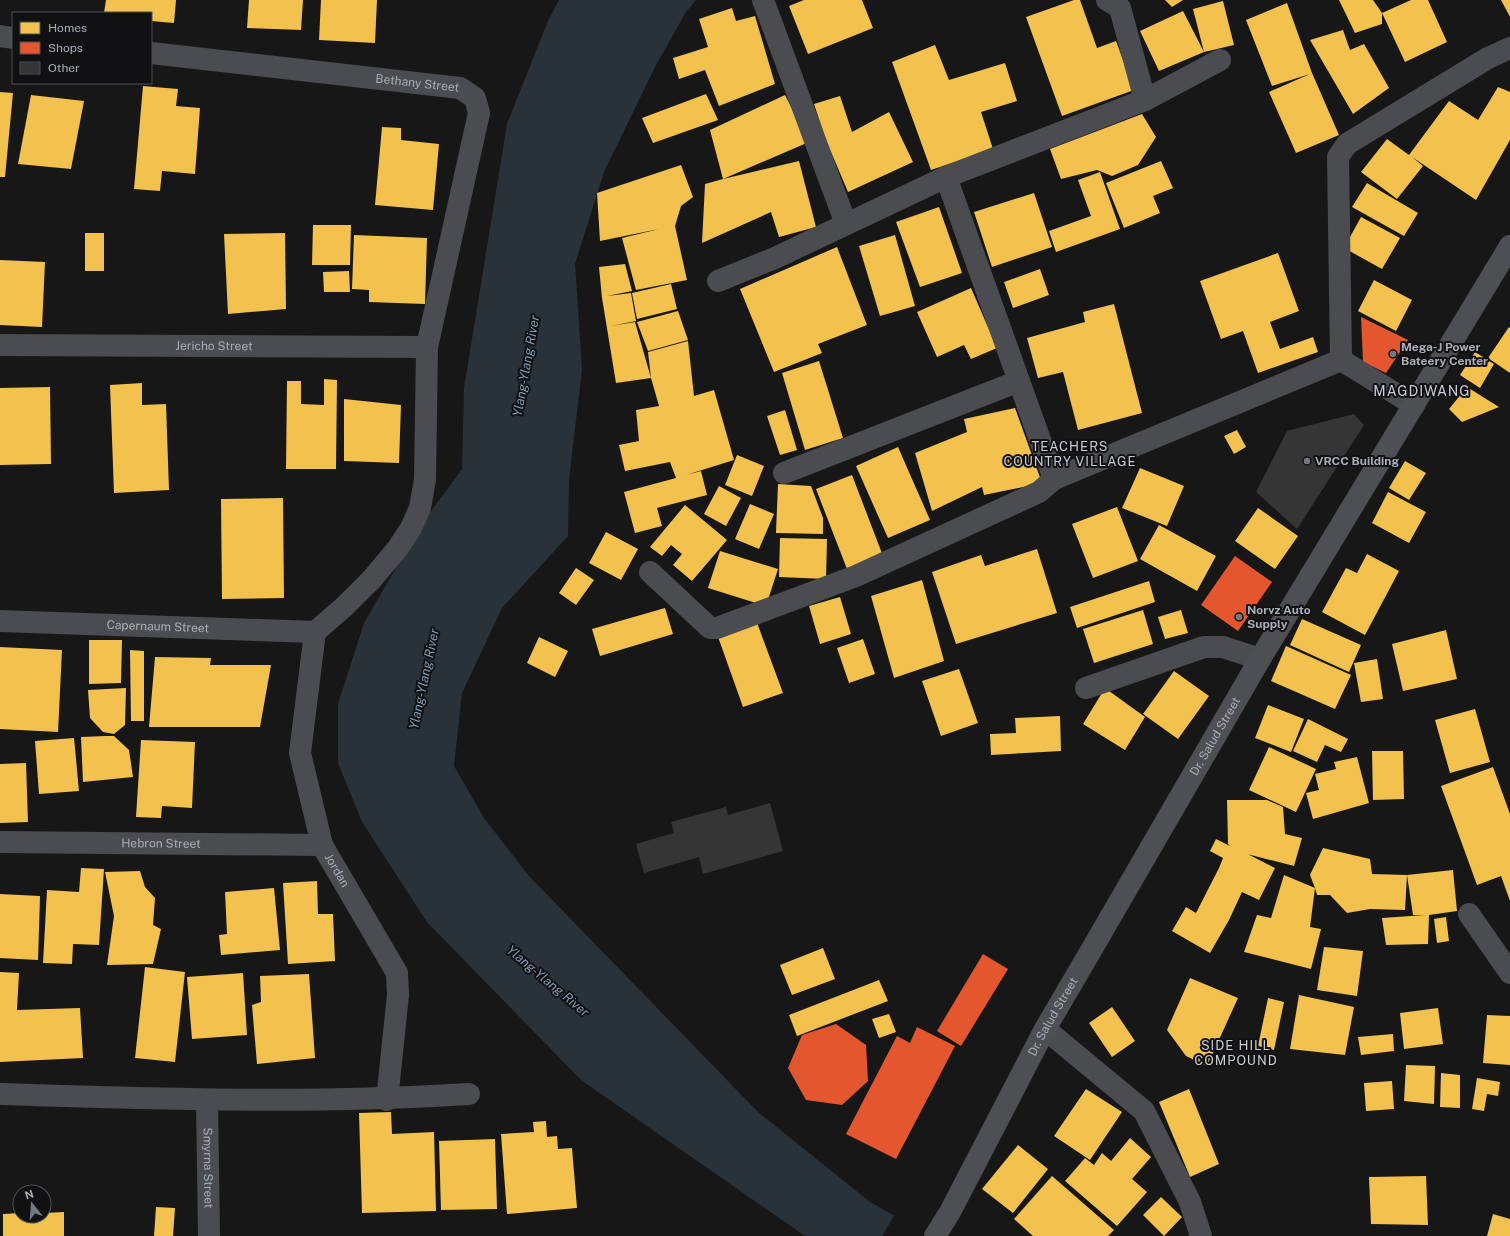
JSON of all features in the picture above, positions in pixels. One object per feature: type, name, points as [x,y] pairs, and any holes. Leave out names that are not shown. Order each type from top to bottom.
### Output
[{"type":"main road","name":"Dr. Salud Street","points":[[935,1236],[950,1212],[1045,1029],[1260,659],[1510,246]]},
{"type":"street","points":[[763,0],[846,224]]},
{"type":"street","points":[[1107,0],[1120,8],[1145,100]]},
{"type":"street","points":[[0,36],[12,38]]},
{"type":"street","points":[[1342,360],[1338,157],[1347,144],[1488,58],[1510,48]]},
{"type":"street","name":"Bethany Street","points":[[152,53],[460,88],[475,98],[479,114],[427,347],[424,479],[420,508],[411,528],[398,548],[372,579],[345,606],[315,632]]},
{"type":"street","points":[[718,281],[775,258],[946,177],[1145,100],[1220,60]]},
{"type":"street","points":[[946,177],[1054,479]]},
{"type":"street","name":"Jericho Street","points":[[0,344],[427,347]]},
{"type":"street","points":[[1342,360],[1414,405]]},
{"type":"street","points":[[650,572],[710,628],[717,628],[856,576],[1039,492],[1054,479],[1342,360]]},
{"type":"street","points":[[784,473],[1019,381]]},
{"type":"street","name":"Capernaum Street","points":[[0,621],[315,632]]},
{"type":"street","name":"Jordan","points":[[315,632],[300,753],[322,845],[396,973],[398,995],[387,1100]]},
{"type":"street","points":[[1086,688],[1204,647],[1223,647],[1260,659]]},
{"type":"street","name":"Hebron Street","points":[[0,842],[322,845]]},
{"type":"street","points":[[1469,914],[1510,973]]},
{"type":"street","points":[[1045,1029],[1144,1110],[1190,1202],[1201,1236]]},
{"type":"street","points":[[0,1094],[207,1100],[387,1100],[469,1094]]},
{"type":"street","name":"Smyrna Street","points":[[207,1100],[209,1236]]},
{"type":"water","name":"Ylang-Ylang River","points":[[559,0],[696,0],[686,12],[656,65],[604,172],[575,264],[582,369],[569,480],[568,536],[502,608],[462,693],[454,766],[484,818],[529,876],[758,1112],[870,1202],[930,1236],[805,1236],[581,1080],[427,922],[362,822],[338,763],[338,704],[364,623],[421,525],[462,469],[464,388],[507,124],[548,21]]},
{"type":"pier","points":[[895,1214],[931,1234],[932,1236],[882,1236]]},
{"type":"building: Homes","points":[[106,0],[176,0],[174,23],[152,21],[152,12],[104,12]]},
{"type":"building: Homes","points":[[249,0],[303,0],[301,30],[247,28]]},
{"type":"building: Homes","points":[[321,0],[377,0],[375,43],[319,40]]},
{"type":"building: Homes","points":[[804,0],[862,0],[873,28],[808,54],[789,6]]},
{"type":"building: Homes","points":[[1074,0],[1080,0],[1097,48],[1116,41],[1134,90],[1062,116],[1026,17]]},
{"type":"building: Homes","points":[[1165,0],[1183,0],[1172,7]]},
{"type":"building: Homes","points":[[1339,0],[1373,0],[1382,13],[1382,24],[1355,33]]},
{"type":"building: Homes","points":[[1411,0],[1428,0],[1447,42],[1405,62],[1382,13]]},
{"type":"building: Homes","points":[[1501,0],[1510,0],[1510,17]]},
{"type":"building: Homes","points":[[1223,1],[1234,45],[1204,52],[1193,9]]},
{"type":"building: Homes","points":[[1287,3],[1312,73],[1339,135],[1296,153],[1269,92],[1310,74],[1272,86],[1246,20]]},
{"type":"building: Homes","points":[[732,8],[736,21],[755,16],[775,84],[719,106],[705,70],[679,79],[673,58],[708,47],[699,19]]},
{"type":"building: Homes","points":[[1183,11],[1204,52],[1159,71],[1140,31]]},
{"type":"building: Homes","points":[[1343,30],[1350,50],[1364,44],[1389,88],[1353,114],[1310,40]]},
{"type":"building: Homes","points":[[935,45],[949,80],[1005,63],[1017,101],[981,112],[993,149],[931,170],[892,62]]},
{"type":"building: Homes","points":[[143,86],[178,89],[176,106],[200,108],[195,174],[162,171],[160,191],[134,189]]},
{"type":"building: Homes","points":[[1498,87],[1510,92],[1510,140],[1476,200],[1412,157],[1423,166],[1397,199],[1361,172],[1387,139],[1409,155],[1449,101],[1478,120]]},
{"type":"building: Homes","points":[[0,92],[13,93],[5,177],[0,177]]},
{"type":"building: Homes","points":[[706,94],[718,120],[653,143],[642,118]]},
{"type":"building: Homes","points":[[31,95],[84,101],[71,169],[18,164]]},
{"type":"building: Homes","points":[[785,95],[809,142],[723,179],[710,130]]},
{"type":"building: Homes","points":[[840,96],[852,132],[889,112],[913,162],[848,192],[826,140],[814,104]]},
{"type":"building: Homes","points":[[1142,114],[1156,137],[1138,165],[1112,176],[1097,170],[1061,179],[1050,149]]},
{"type":"building: Homes","points":[[382,127],[401,128],[401,140],[439,144],[433,210],[375,205]]},
{"type":"building: Homes","points":[[799,161],[816,227],[779,237],[771,212],[702,243],[705,184]]},
{"type":"building: Homes","points":[[1161,161],[1173,188],[1153,196],[1160,213],[1124,228],[1106,183]]},
{"type":"building: Homes","points":[[681,165],[693,197],[681,206],[675,226],[687,280],[636,290],[622,238],[659,229],[600,241],[597,193]]},
{"type":"building: Homes","points":[[1100,172],[1120,229],[1056,252],[1049,231],[1091,216],[1078,180]]},
{"type":"building: Homes","points":[[1367,183],[1418,213],[1404,236],[1352,207]]},
{"type":"building: Homes","points":[[1034,193],[1052,247],[992,267],[974,212]]},
{"type":"building: Homes","points":[[939,207],[962,273],[920,287],[896,222]]},
{"type":"building: Homes","points":[[1361,217],[1400,238],[1382,269],[1344,248]]},
{"type":"building: Homes","points":[[313,225],[351,225],[350,265],[312,265]]},
{"type":"building: Homes","points":[[85,233],[104,233],[104,271],[85,271]]},
{"type":"building: Homes","points":[[285,233],[286,309],[228,314],[224,234]]},
{"type":"building: Homes","points":[[354,235],[427,238],[425,304],[369,302],[369,290],[352,289]]},
{"type":"building: Homes","points":[[895,235],[915,306],[880,316],[859,246]]},
{"type":"building: Homes","points":[[837,247],[867,325],[818,344],[822,353],[774,372],[740,289]]},
{"type":"building: Homes","points":[[1278,253],[1299,311],[1270,322],[1280,349],[1313,337],[1318,352],[1258,373],[1243,331],[1221,339],[1200,281]]},
{"type":"building: Homes","points":[[0,260],[45,262],[42,327],[0,325]]},
{"type":"building: Homes","points":[[625,264],[632,291],[607,296],[631,293],[636,321],[611,326],[635,322],[651,378],[616,383],[602,298],[599,267]]},
{"type":"building: Homes","points":[[1040,269],[1049,295],[1013,308],[1004,282]]},
{"type":"building: Homes","points":[[349,271],[350,292],[324,292],[323,272]]},
{"type":"building: Homes","points":[[1374,280],[1412,300],[1396,331],[1358,311]]},
{"type":"building: Homes","points":[[671,284],[677,309],[637,319],[632,293]]},
{"type":"building: Homes","points":[[971,288],[997,348],[971,359],[964,345],[937,357],[917,312]]},
{"type":"building: Homes","points":[[1114,304],[1142,413],[1078,430],[1063,372],[1038,378],[1027,338],[1085,322],[1083,312]]},
{"type":"building: Homes","points":[[678,311],[688,340],[648,351],[637,322]]},
{"type":"building: Homes","points":[[1509,327],[1510,328],[1510,373],[1488,358]]},
{"type":"building: Homes","points":[[688,341],[694,396],[714,390],[734,460],[686,475],[701,471],[707,495],[657,508],[662,526],[635,533],[624,492],[676,478],[670,462],[625,471],[619,445],[639,441],[636,410],[659,406],[651,378],[648,352]]},
{"type":"building: Homes","points":[[1475,352],[1494,364],[1480,388],[1460,375]]},
{"type":"building: Homes","points":[[819,361],[843,438],[805,450],[782,373]]},
{"type":"building: Homes","points":[[324,379],[337,380],[336,469],[286,469],[287,381],[301,381],[301,404],[324,405]]},
{"type":"building: Homes","points":[[142,383],[142,405],[166,404],[169,490],[114,493],[110,385]]},
{"type":"building: Homes","points":[[50,387],[51,464],[0,465],[0,388]]},
{"type":"building: Homes","points":[[1467,387],[1499,407],[1462,422],[1449,409]]},
{"type":"building: Homes","points":[[344,399],[401,405],[399,463],[344,461]]},
{"type":"building: Homes","points":[[1015,408],[1042,483],[984,495],[982,487],[932,511],[915,453],[967,432],[964,419]]},
{"type":"building: Homes","points":[[785,410],[797,450],[780,455],[767,416]]},
{"type":"building: Homes","points":[[1237,430],[1246,447],[1234,454],[1224,436]]},
{"type":"building: Homes","points":[[898,447],[930,520],[888,538],[856,466]]},
{"type":"building: Homes","points":[[737,455],[764,466],[752,496],[725,485]]},
{"type":"building: Homes","points":[[1405,461],[1426,473],[1409,500],[1389,488]]},
{"type":"building: Homes","points":[[1140,468],[1184,486],[1167,526],[1122,508]]},
{"type":"building: Homes","points":[[852,475],[883,556],[847,569],[816,489]]},
{"type":"building: Homes","points":[[778,484],[811,486],[823,518],[823,534],[776,533]]},
{"type":"building: Homes","points":[[719,486],[741,498],[726,526],[704,514]]},
{"type":"building: Homes","points":[[1388,492],[1426,512],[1409,543],[1372,523]]},
{"type":"building: Homes","points":[[283,498],[284,598],[222,599],[221,499]]},
{"type":"building: Homes","points":[[750,504],[774,514],[759,549],[735,539]]},
{"type":"building: Homes","points":[[685,505],[727,540],[692,581],[673,565],[682,554],[671,545],[662,556],[650,547]]},
{"type":"building: Homes","points":[[1117,507],[1138,561],[1093,578],[1072,524]]},
{"type":"building: Homes","points":[[1258,508],[1298,536],[1275,569],[1235,541]]},
{"type":"building: Homes","points":[[1159,525],[1216,556],[1197,591],[1140,559]]},
{"type":"building: Homes","points":[[606,532],[638,549],[621,580],[589,563]]},
{"type":"building: Homes","points":[[780,538],[827,539],[826,579],[779,577]]},
{"type":"building: Homes","points":[[1037,549],[1057,613],[956,644],[932,572],[981,555],[985,566]]},
{"type":"building: Homes","points":[[720,551],[778,569],[766,606],[708,588]]},
{"type":"building: Homes","points":[[1367,554],[1399,571],[1365,635],[1322,612],[1346,568],[1357,573]]},
{"type":"building: Homes","points":[[576,568],[594,580],[576,605],[559,593]]},
{"type":"building: Homes","points":[[922,580],[944,661],[894,678],[871,596]]},
{"type":"building: Homes","points":[[1149,581],[1155,602],[1077,628],[1070,607]]},
{"type":"building: Homes","points":[[840,597],[851,634],[820,644],[809,606]]},
{"type":"building: Homes","points":[[665,608],[673,634],[600,656],[592,629]]},
{"type":"building: Homes","points":[[1143,610],[1153,644],[1094,663],[1083,629]]},
{"type":"building: Homes","points":[[1181,610],[1188,633],[1165,639],[1158,617]]},
{"type":"building: Homes","points":[[1302,619],[1361,645],[1349,672],[1290,645]]},
{"type":"building: Homes","points":[[756,620],[783,693],[743,707],[717,634]]},
{"type":"building: Homes","points":[[1446,630],[1457,679],[1403,691],[1392,644]]},
{"type":"building: Homes","points":[[539,637],[568,651],[555,677],[527,663]]},
{"type":"building: Homes","points":[[863,639],[875,674],[849,683],[837,648]]},
{"type":"building: Homes","points":[[89,640],[122,640],[121,683],[89,684]]},
{"type":"building: Homes","points":[[1286,646],[1351,675],[1335,709],[1271,681]]},
{"type":"building: Homes","points":[[0,647],[62,650],[58,732],[0,729]]},
{"type":"building: Homes","points":[[130,650],[144,651],[144,721],[131,721]]},
{"type":"building: Homes","points":[[155,657],[211,658],[210,665],[271,665],[260,727],[149,727]]},
{"type":"building: Homes","points":[[1377,659],[1383,699],[1361,702],[1354,663]]},
{"type":"building: Homes","points":[[959,669],[978,723],[941,736],[922,681]]},
{"type":"building: Homes","points":[[1174,671],[1209,696],[1178,739],[1143,714]]},
{"type":"building: Homes","points":[[126,688],[125,725],[114,734],[103,732],[90,718],[88,690]]},
{"type":"building: Homes","points":[[1105,688],[1145,717],[1125,750],[1083,724]]},
{"type":"building: Homes","points":[[1268,705],[1304,719],[1291,752],[1255,738]]},
{"type":"building: Homes","points":[[1475,709],[1490,762],[1450,773],[1435,720]]},
{"type":"building: Homes","points":[[1060,716],[1061,751],[991,755],[990,734],[1016,733],[1015,718]]},
{"type":"building: Homes","points":[[1308,719],[1348,739],[1341,752],[1325,745],[1317,762],[1293,751]]},
{"type":"building: Homes","points":[[114,736],[129,750],[133,777],[83,782],[81,737]]},
{"type":"building: Homes","points":[[74,738],[79,791],[39,794],[35,741]]},
{"type":"building: Homes","points":[[141,740],[195,742],[192,808],[162,806],[161,818],[136,817]]},
{"type":"building: Homes","points":[[1269,747],[1316,769],[1296,812],[1249,790]]},
{"type":"building: Homes","points":[[1372,751],[1403,751],[1404,799],[1373,800]]},
{"type":"building: Homes","points":[[1357,757],[1369,803],[1313,819],[1306,793],[1319,790],[1315,774],[1336,769],[1334,762]]},
{"type":"building: Homes","points":[[26,763],[28,822],[0,823],[0,764]]},
{"type":"building: Homes","points":[[1493,767],[1510,814],[1510,901],[1501,876],[1477,885],[1441,786]]},
{"type":"building: Homes","points":[[1227,800],[1267,800],[1283,807],[1285,834],[1302,838],[1294,866],[1248,854],[1275,868],[1259,900],[1242,892],[1229,920],[1210,953],[1172,931],[1186,907],[1196,913],[1219,868],[1223,858],[1210,851],[1216,839],[1230,846],[1228,844]]},
{"type":"building: Homes","points":[[1323,848],[1370,859],[1372,874],[1407,875],[1405,910],[1370,909],[1347,913],[1330,895],[1317,895],[1310,875]]},
{"type":"building: Homes","points":[[81,868],[104,869],[99,945],[73,944],[72,964],[43,963],[47,890],[79,892]]},
{"type":"building: Homes","points":[[1453,870],[1457,911],[1429,915],[1428,944],[1386,945],[1382,918],[1425,915],[1413,915],[1407,875]]},
{"type":"building: Homes","points":[[140,871],[145,887],[155,898],[153,925],[161,929],[153,964],[107,965],[114,916],[105,872]]},
{"type":"building: Homes","points":[[1284,875],[1315,888],[1310,927],[1321,929],[1311,969],[1244,952],[1257,915],[1271,918]]},
{"type":"building: Homes","points":[[317,881],[318,914],[333,914],[335,961],[288,964],[283,883]]},
{"type":"building: Homes","points":[[274,888],[280,950],[221,955],[219,935],[227,934],[225,892]]},
{"type":"building: Homes","points":[[0,894],[40,896],[38,960],[0,958]]},
{"type":"building: Homes","points":[[1446,917],[1449,941],[1437,943],[1434,919]]},
{"type":"building: Homes","points":[[1324,947],[1363,951],[1357,996],[1317,990]]},
{"type":"building: Homes","points":[[823,948],[835,979],[792,995],[780,965]]},
{"type":"building: Homes","points":[[145,967],[185,972],[175,1062],[135,1058]]},
{"type":"building: Homes","points":[[0,972],[19,973],[17,1010],[80,1008],[83,1058],[0,1062]]},
{"type":"building: Homes","points":[[243,973],[247,1035],[192,1039],[187,977]]},
{"type":"building: Homes","points":[[309,974],[315,1058],[257,1064],[252,1005],[261,1002],[260,976]]},
{"type":"building: Homes","points":[[1190,978],[1238,998],[1207,1066],[1186,1056],[1167,1030]]},
{"type":"building: Homes","points":[[879,980],[888,1001],[797,1036],[789,1015]]},
{"type":"building: Homes","points":[[1299,995],[1354,1007],[1345,1055],[1290,1049]]},
{"type":"building: Homes","points":[[1268,998],[1284,1002],[1274,1050],[1258,1046]]},
{"type":"building: Homes","points":[[1112,1007],[1135,1041],[1112,1057],[1089,1023]]},
{"type":"building: Homes","points":[[1438,1008],[1443,1044],[1404,1049],[1400,1013]]},
{"type":"building: Homes","points":[[889,1014],[896,1032],[879,1038],[872,1019]]},
{"type":"building: Homes","points":[[1487,1015],[1510,1016],[1510,1065],[1483,1063]]},
{"type":"building: Homes","points":[[1393,1034],[1394,1051],[1361,1055],[1358,1037]]},
{"type":"building: Homes","points":[[1406,1065],[1435,1066],[1434,1104],[1404,1101]]},
{"type":"building: Homes","points":[[1441,1073],[1460,1075],[1460,1108],[1440,1107]]},
{"type":"building: Homes","points":[[1477,1078],[1500,1082],[1498,1096],[1487,1094],[1484,1111],[1472,1109]]},
{"type":"building: Homes","points":[[1392,1081],[1394,1109],[1366,1111],[1364,1083]]},
{"type":"building: Homes","points":[[1086,1089],[1122,1112],[1090,1160],[1054,1136]]},
{"type":"building: Homes","points":[[1189,1089],[1219,1164],[1190,1177],[1159,1102]]},
{"type":"building: Homes","points":[[391,1112],[392,1134],[434,1132],[436,1211],[362,1213],[359,1113]]},
{"type":"building: Homes","points":[[546,1121],[547,1137],[557,1136],[558,1149],[572,1148],[577,1208],[507,1214],[501,1134],[534,1132],[533,1122]]},
{"type":"building: Homes","points":[[1130,1138],[1151,1157],[1132,1179],[1147,1192],[1117,1226],[1065,1181],[1085,1158],[1094,1165],[1102,1153],[1111,1161]]},
{"type":"building: Homes","points":[[495,1139],[497,1209],[441,1210],[439,1141]]},
{"type":"building: Homes","points":[[1018,1145],[1048,1169],[1013,1213],[982,1189]]},
{"type":"building: Homes","points":[[1052,1176],[1114,1230],[1108,1236],[1033,1236],[1014,1219]]},
{"type":"building: Homes","points":[[1426,1176],[1428,1225],[1371,1224],[1369,1177]]},
{"type":"building: Homes","points":[[1161,1197],[1182,1217],[1164,1236],[1143,1215]]},
{"type":"building: Homes","points":[[156,1207],[175,1208],[173,1236],[154,1236]]},
{"type":"building: Homes","points":[[64,1212],[64,1236],[3,1236],[3,1214],[12,1213],[12,1224],[52,1224],[52,1213]]},
{"type":"building: Homes","points":[[1493,1214],[1510,1219],[1510,1236],[1487,1236]]},
{"type":"building: Shops","points":[[1361,317],[1408,340],[1386,373],[1363,362]]},
{"type":"building: Shops","points":[[1235,556],[1272,582],[1238,631],[1201,605]]},
{"type":"building: Shops","points":[[983,954],[1008,969],[961,1046],[937,1031]]},
{"type":"building: Shops","points":[[836,1024],[866,1045],[868,1081],[842,1105],[806,1100],[788,1068],[802,1035]]},
{"type":"building: Shops","points":[[917,1027],[955,1046],[896,1159],[846,1134],[897,1036],[910,1043]]},
{"type":"building: Other","name":"VRCC Building","points":[[1354,414],[1364,425],[1297,529],[1256,492],[1287,431]]},
{"type":"building: Other","points":[[770,803],[783,851],[703,874],[699,857],[644,873],[636,844],[674,833],[671,822],[726,807],[728,815]]},
{"type":"place","name":"Mega-J Power Bateery Center","points":[[1393,354]]},
{"type":"place","name":"VRCC Building","points":[[1307,461]]},
{"type":"place","name":"Norvz Auto Supply","points":[[1239,617]]},
{"type":"district","name":"MAGDIWANG","points":[[1422,391]]},
{"type":"district","name":"TEACHERS COUNTRY VILLAGE","points":[[1070,454]]},
{"type":"district","name":"SIDE HILL COMPOUND","points":[[1236,1052]]}]
